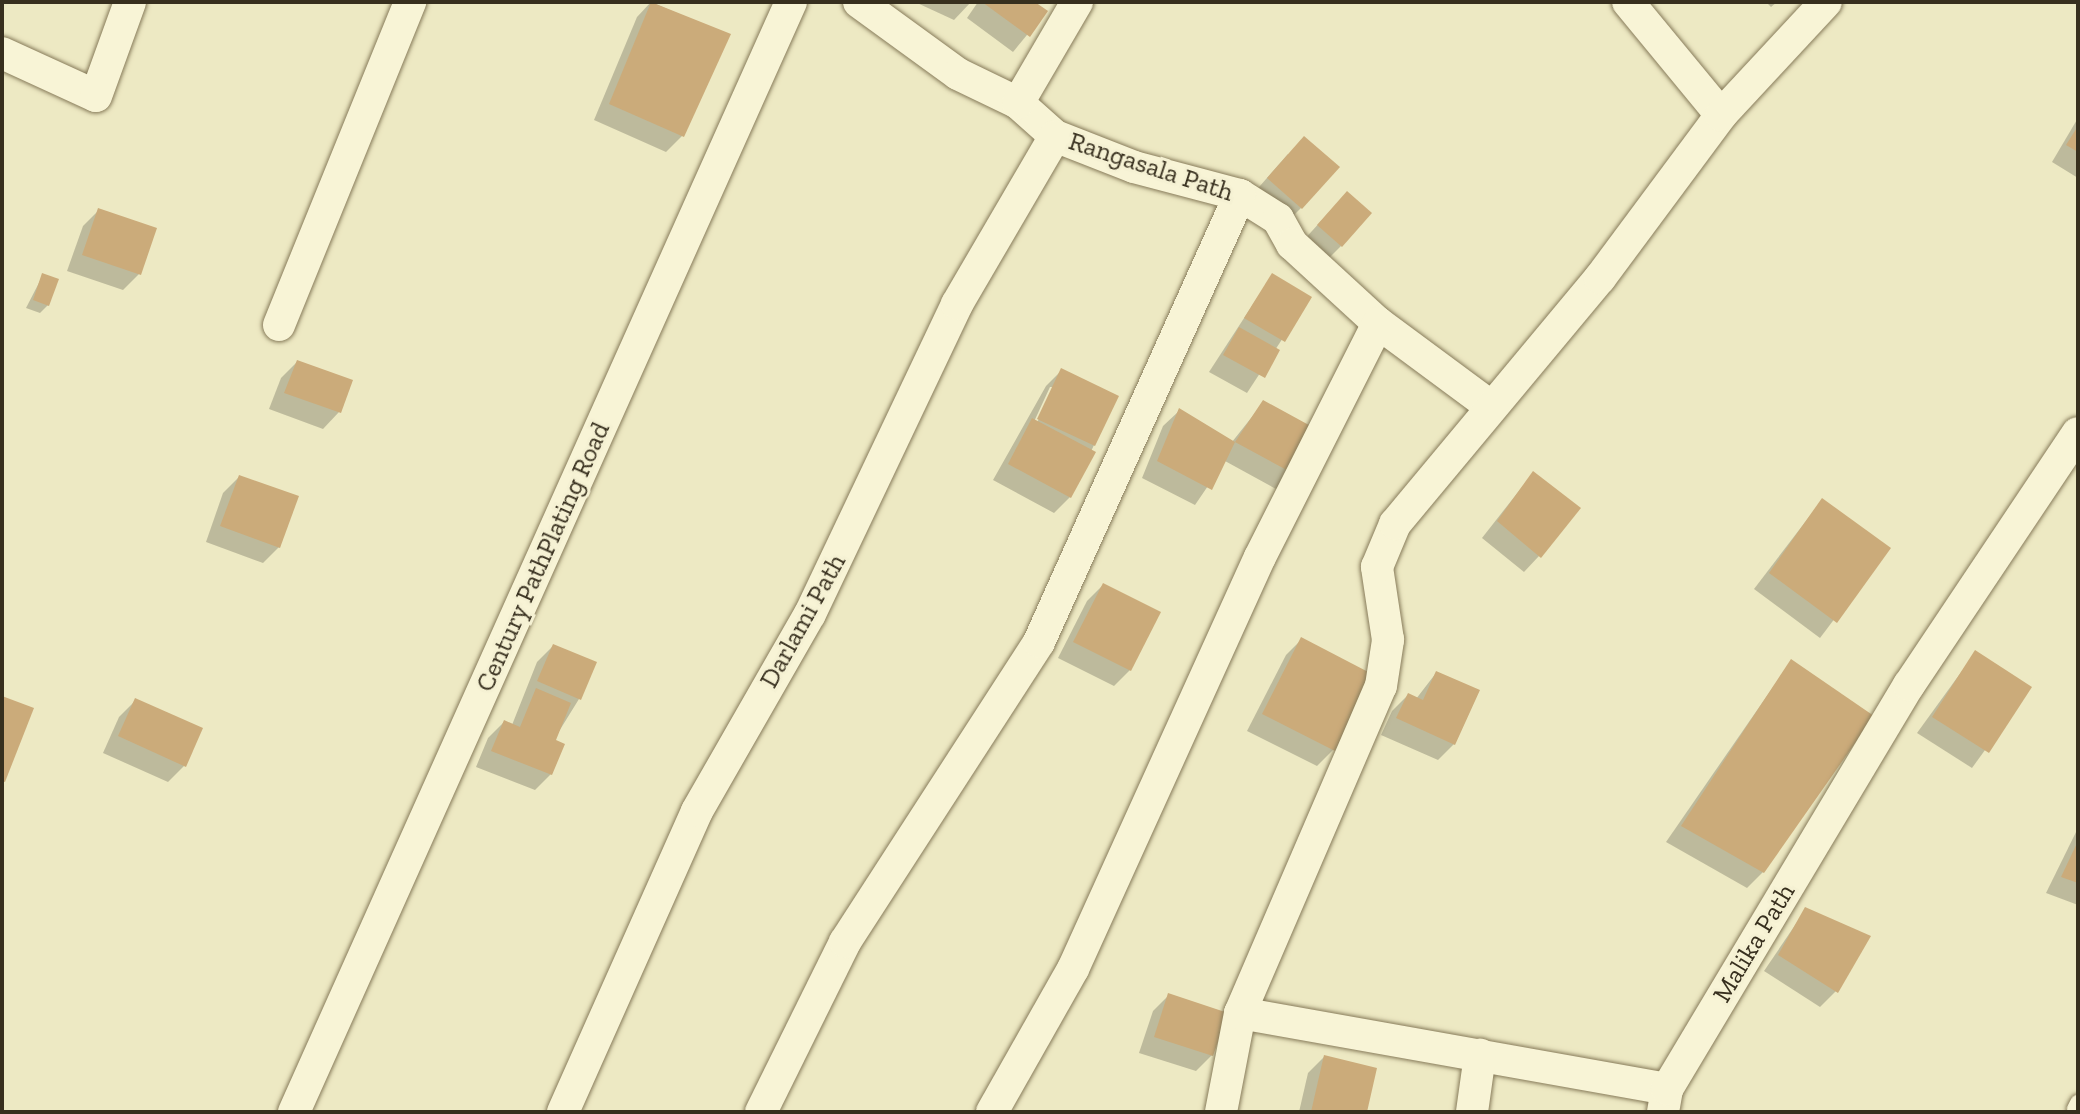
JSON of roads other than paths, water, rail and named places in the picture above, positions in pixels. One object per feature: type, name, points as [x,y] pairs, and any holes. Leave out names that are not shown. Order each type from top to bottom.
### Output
[{"type":"street","points":[[2,53],[96,96],[130,2]]},
{"type":"street","points":[[279,325],[410,2]]},
{"type":"street","name":"Century PathPlating Road","points":[[294,1112],[791,2]]},
{"type":"street","name":"Rangasala Path","points":[[859,2],[958,74],[1018,103],[1055,136],[1134,167],[1240,195],[1278,219],[1292,244],[1378,323],[1490,406]]},
{"type":"street","points":[[1018,103],[1077,2]]},
{"type":"street","points":[[1628,2],[1721,115]]},
{"type":"street","points":[[1221,1112],[1240,1013],[1381,686],[1388,640],[1377,567],[1395,524],[1490,406],[1600,278],[1721,115],[1826,2]]},
{"type":"street","name":"Darlami Path","points":[[563,1112],[697,810],[810,614],[957,304],[1055,136]]},
{"type":"street","points":[[761,1112],[845,942],[1040,642],[1240,195]]},
{"type":"street","points":[[992,1112],[1073,969],[1260,557],[1378,323]]},
{"type":"street","name":"Malika Path","points":[[1240,1013],[1480,1055],[1665,1101],[1909,685],[2078,433]]},
{"type":"street","points":[[1472,1112],[1480,1055]]}]
